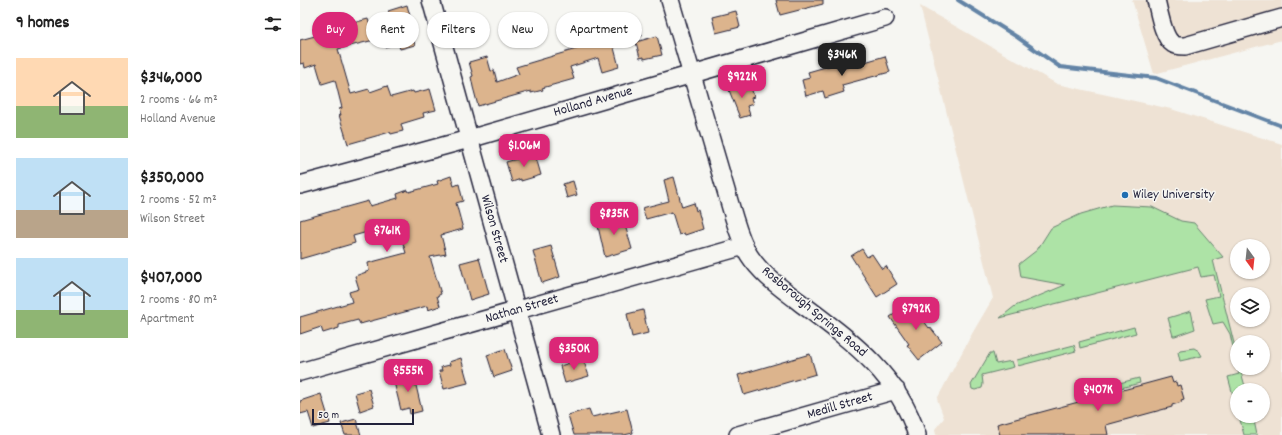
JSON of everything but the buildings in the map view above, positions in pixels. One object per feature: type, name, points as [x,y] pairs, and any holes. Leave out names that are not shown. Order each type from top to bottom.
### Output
[{"type":"street","name":"Wilson Street","points":[[431,0],[551,435]]},
{"type":"street","name":"Rosborough Springs Road","points":[[670,0],[734,218],[749,256],[765,274],[852,342],[875,364],[896,390],[909,413],[917,435]]},
{"type":"street","points":[[1156,0],[1167,38],[1172,44],[1178,46],[1185,46],[1282,18]]},
{"type":"street","name":"Holland Avenue","points":[[300,185],[885,18]]},
{"type":"street","name":"Nathan Street","points":[[300,372],[744,246]]},
{"type":"street","name":"Medill Street","points":[[738,435],[896,390]]},
{"type":"shaded area","points":[[1132,0],[1282,0],[1282,40],[1154,74]]},
{"type":"shaded area","name":"Wiley University","points":[[920,6],[1057,84],[1171,109],[1282,144],[1282,435],[936,435],[935,429],[944,418],[937,399],[993,298]]},
{"type":"green space","points":[[1112,205],[1152,207],[1181,221],[1194,223],[1223,257],[1213,260],[1232,335],[1230,335],[1223,322],[1213,324],[1205,299],[1219,296],[1214,275],[1201,277],[1198,267],[1000,318],[1015,306],[1065,285],[1021,277],[1019,264],[1037,250],[1051,228],[1081,214]]},
{"type":"green space","points":[[1191,311],[1195,329],[1173,336],[1168,318]]},
{"type":"green space","points":[[1134,327],[1136,333],[1080,348],[1079,342]]},
{"type":"green space","points":[[1074,345],[1076,351],[1018,366],[1017,360]]},
{"type":"green space","points":[[1194,348],[1199,351],[1202,356],[1180,361],[1178,352],[1180,350]]},
{"type":"green space","points":[[990,353],[993,353],[996,364],[1012,361],[1014,367],[982,375],[982,388],[975,390],[972,389],[971,385]]},
{"type":"green space","points":[[1242,375],[1244,383],[1230,383],[1230,384],[1228,377]]},
{"type":"green space","points":[[1139,378],[1140,383],[1094,395],[1092,390]]},
{"type":"green space","points":[[1241,423],[1254,423],[1257,435],[1244,435]]},
{"type":"waterway","points":[[958,0],[1017,37],[1060,67],[1156,78],[1282,126]]},
{"type":"place","name":"Wiley University","points":[[1125,195]]}]
